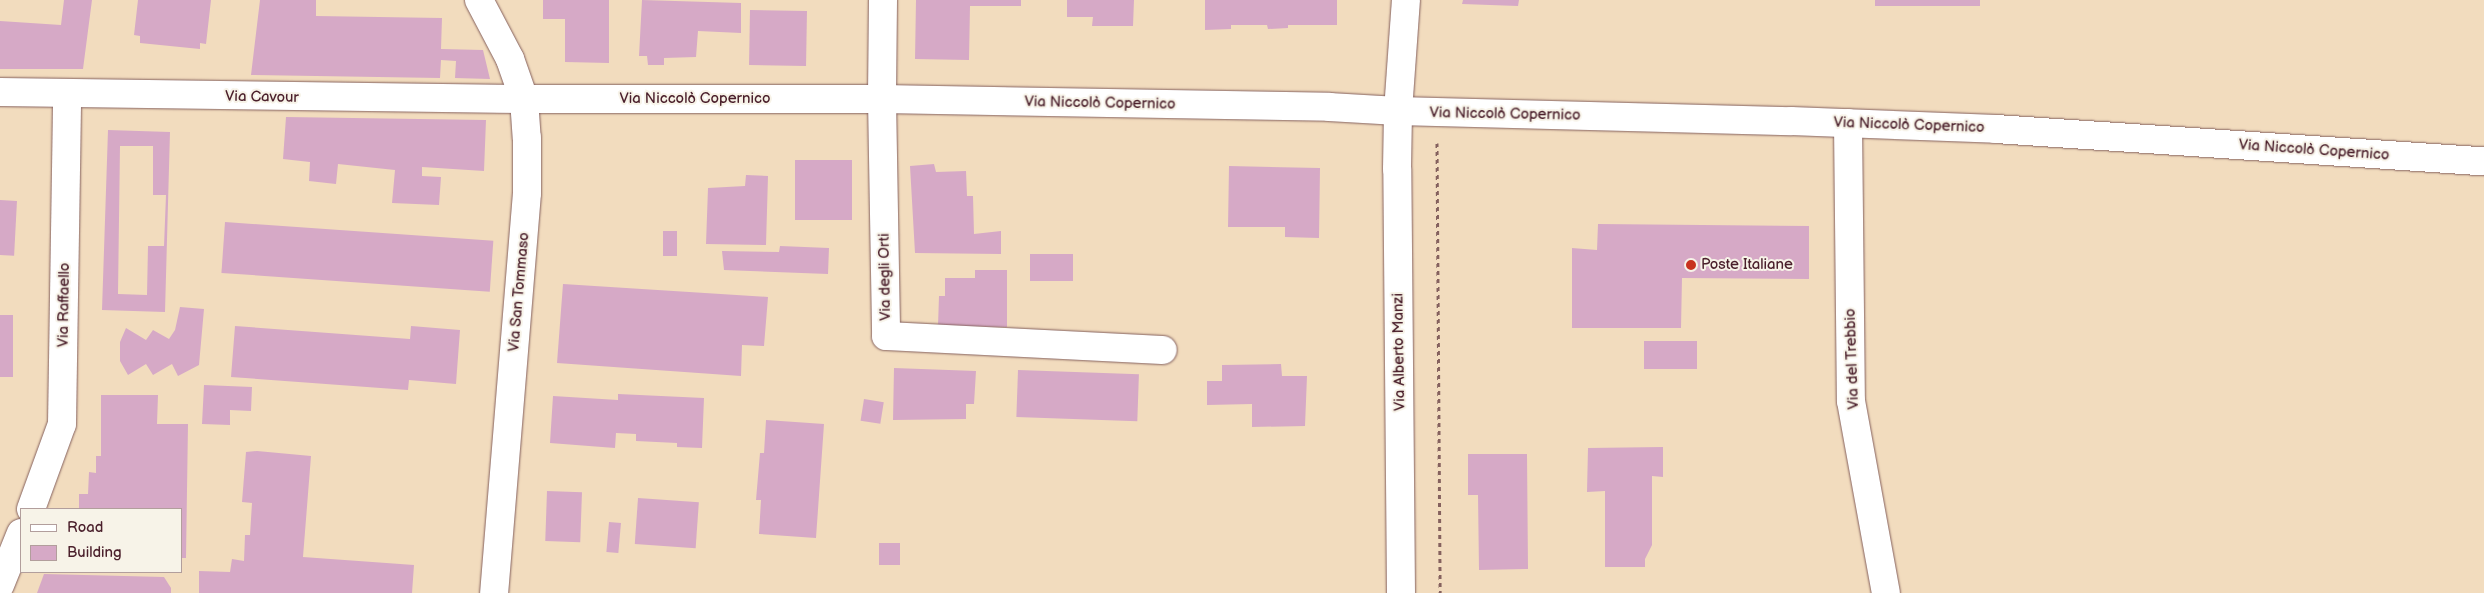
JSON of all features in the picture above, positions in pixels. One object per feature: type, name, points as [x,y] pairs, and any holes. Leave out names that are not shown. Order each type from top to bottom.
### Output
[{"type":"street","name":"Via San Tommaso","points":[[479,0],[510,59],[524,99],[527,138],[527,193],[494,593]]},
{"type":"street","name":"Via degli Orti","points":[[883,0],[882,100],[886,336],[1163,350]]},
{"type":"street","name":"Via Alberto Manzi","points":[[1401,593],[1398,111],[1406,0]]},
{"type":"street","name":"Via Cavour","points":[[0,92],[524,99]]},
{"type":"street","name":"Via Raffaello","points":[[31,508],[62,424],[66,94]]},
{"type":"street","name":"Via Niccolò Copernico","points":[[524,99],[882,100],[1329,107],[1398,111],[1848,123],[1996,129],[2484,161]]},
{"type":"street","name":"Via del Trebbio","points":[[1848,123],[1851,400],[1886,593]]},
{"type":"street","points":[[0,585],[20,536]]},
{"type":"path","points":[[1437,138],[1440,593]]},
{"type":"building","points":[[64,0],[92,0],[83,69],[0,69],[0,21],[61,25]]},
{"type":"building","points":[[138,0],[211,0],[206,44],[200,43],[200,49],[140,43],[140,36],[134,35]]},
{"type":"building","points":[[260,0],[316,0],[316,16],[442,18],[441,49],[483,50],[490,79],[455,78],[456,61],[441,60],[440,78],[251,75]]},
{"type":"building","points":[[543,0],[609,0],[609,63],[565,62],[565,19],[543,19]]},
{"type":"building","points":[[642,0],[741,3],[741,33],[698,31],[696,57],[664,58],[664,65],[648,65],[647,56],[639,56]]},
{"type":"building","points":[[916,0],[1021,0],[1021,6],[970,6],[969,60],[915,59]]},
{"type":"building","points":[[1067,0],[1134,0],[1133,26],[1092,26],[1093,17],[1067,17]]},
{"type":"building","points":[[1205,0],[1337,0],[1337,25],[1288,25],[1288,28],[1268,29],[1267,25],[1231,25],[1231,29],[1205,30]]},
{"type":"building","points":[[1463,0],[1519,0],[1518,6],[1462,4]]},
{"type":"building","points":[[1875,0],[1980,0],[1980,6],[1875,6]]},
{"type":"building","points":[[750,10],[807,11],[806,66],[749,65]]},
{"type":"building","points":[[286,117],[486,120],[484,171],[422,167],[422,176],[441,177],[439,205],[392,203],[395,170],[338,164],[336,184],[309,181],[310,162],[283,159]]},
{"type":"building","points":[[108,130],[170,132],[165,312],[102,310]],"holes":[[[120,146],[153,146],[153,195],[166,195],[164,246],[148,246],[147,295],[118,294]]]},
{"type":"building","points":[[795,160],[852,160],[852,220],[795,220]]},
{"type":"building","points":[[934,164],[936,172],[966,171],[967,196],[973,196],[974,234],[1001,231],[1001,254],[915,253],[910,166]]},
{"type":"building","points":[[1229,166],[1320,168],[1319,238],[1285,237],[1285,227],[1228,227]]},
{"type":"building","points":[[746,175],[768,176],[766,245],[706,244],[708,188],[745,186]]},
{"type":"building","points":[[0,200],[17,201],[14,256],[0,255]]},
{"type":"building","points":[[225,222],[493,241],[490,292],[221,273]]},
{"type":"building","name":"Poste Italiane","points":[[1598,224],[1809,226],[1809,279],[1682,278],[1681,328],[1572,328],[1572,248],[1597,250]]},
{"type":"building","points":[[663,231],[677,231],[677,256],[663,256]]},
{"type":"building","points":[[780,246],[829,248],[828,274],[724,270],[722,251],[779,252]]},
{"type":"building","points":[[1030,254],[1073,254],[1073,281],[1030,281]]},
{"type":"building","points":[[975,270],[1007,270],[1007,327],[938,326],[939,296],[945,296],[945,278],[975,278]]},
{"type":"building","points":[[563,284],[768,297],[764,346],[742,345],[741,376],[557,363]]},
{"type":"building","points":[[180,307],[204,309],[199,365],[178,376],[172,364],[153,375],[146,364],[128,375],[120,361],[120,342],[126,328],[146,340],[153,330],[169,339],[175,330]]},
{"type":"building","points":[[0,315],[13,315],[13,377],[0,377]]},
{"type":"building","points":[[235,326],[410,339],[411,326],[460,330],[456,384],[409,380],[408,390],[231,377]]},
{"type":"building","points":[[1644,341],[1697,341],[1697,369],[1644,369]]},
{"type":"building","points":[[1281,364],[1282,376],[1307,376],[1305,426],[1252,427],[1252,404],[1207,405],[1207,381],[1222,381],[1222,365]]},
{"type":"building","points":[[894,368],[976,371],[974,404],[966,404],[966,419],[893,420]]},
{"type":"building","points":[[1018,370],[1139,374],[1137,421],[1016,417]]},
{"type":"building","points":[[204,385],[252,387],[251,411],[230,410],[230,425],[202,424]]},
{"type":"building","points":[[618,394],[704,398],[702,448],[677,447],[677,443],[636,441],[636,434],[616,433],[615,448],[550,443],[553,396],[618,400]]},
{"type":"building","points":[[101,395],[158,395],[157,424],[188,424],[186,558],[182,558],[182,508],[79,508],[79,494],[88,494],[89,472],[96,473],[96,456],[101,456]]},
{"type":"building","points":[[864,399],[884,402],[880,424],[861,421]]},
{"type":"building","points":[[766,420],[824,424],[816,538],[759,534],[761,500],[756,500],[760,453],[764,453]]},
{"type":"building","points":[[1663,447],[1663,477],[1652,476],[1652,545],[1645,559],[1645,567],[1605,567],[1605,491],[1587,492],[1588,448]]},
{"type":"building","points":[[257,451],[311,456],[303,557],[414,565],[412,593],[199,593],[199,571],[230,572],[232,559],[244,561],[245,535],[250,535],[252,503],[242,502],[246,452]]},
{"type":"building","points":[[1468,454],[1527,454],[1528,569],[1479,570],[1478,495],[1468,495]]},
{"type":"building","points":[[547,491],[582,492],[580,542],[545,541]]},
{"type":"building","points":[[638,498],[699,502],[696,548],[635,544]]},
{"type":"building","points":[[609,522],[621,523],[618,553],[606,552]]},
{"type":"building","points":[[879,543],[900,543],[900,565],[879,565]]},
{"type":"building","points":[[44,574],[164,577],[171,588],[171,593],[37,593]]},
{"type":"place","name":"Poste Italiane","points":[[1691,265]]}]
